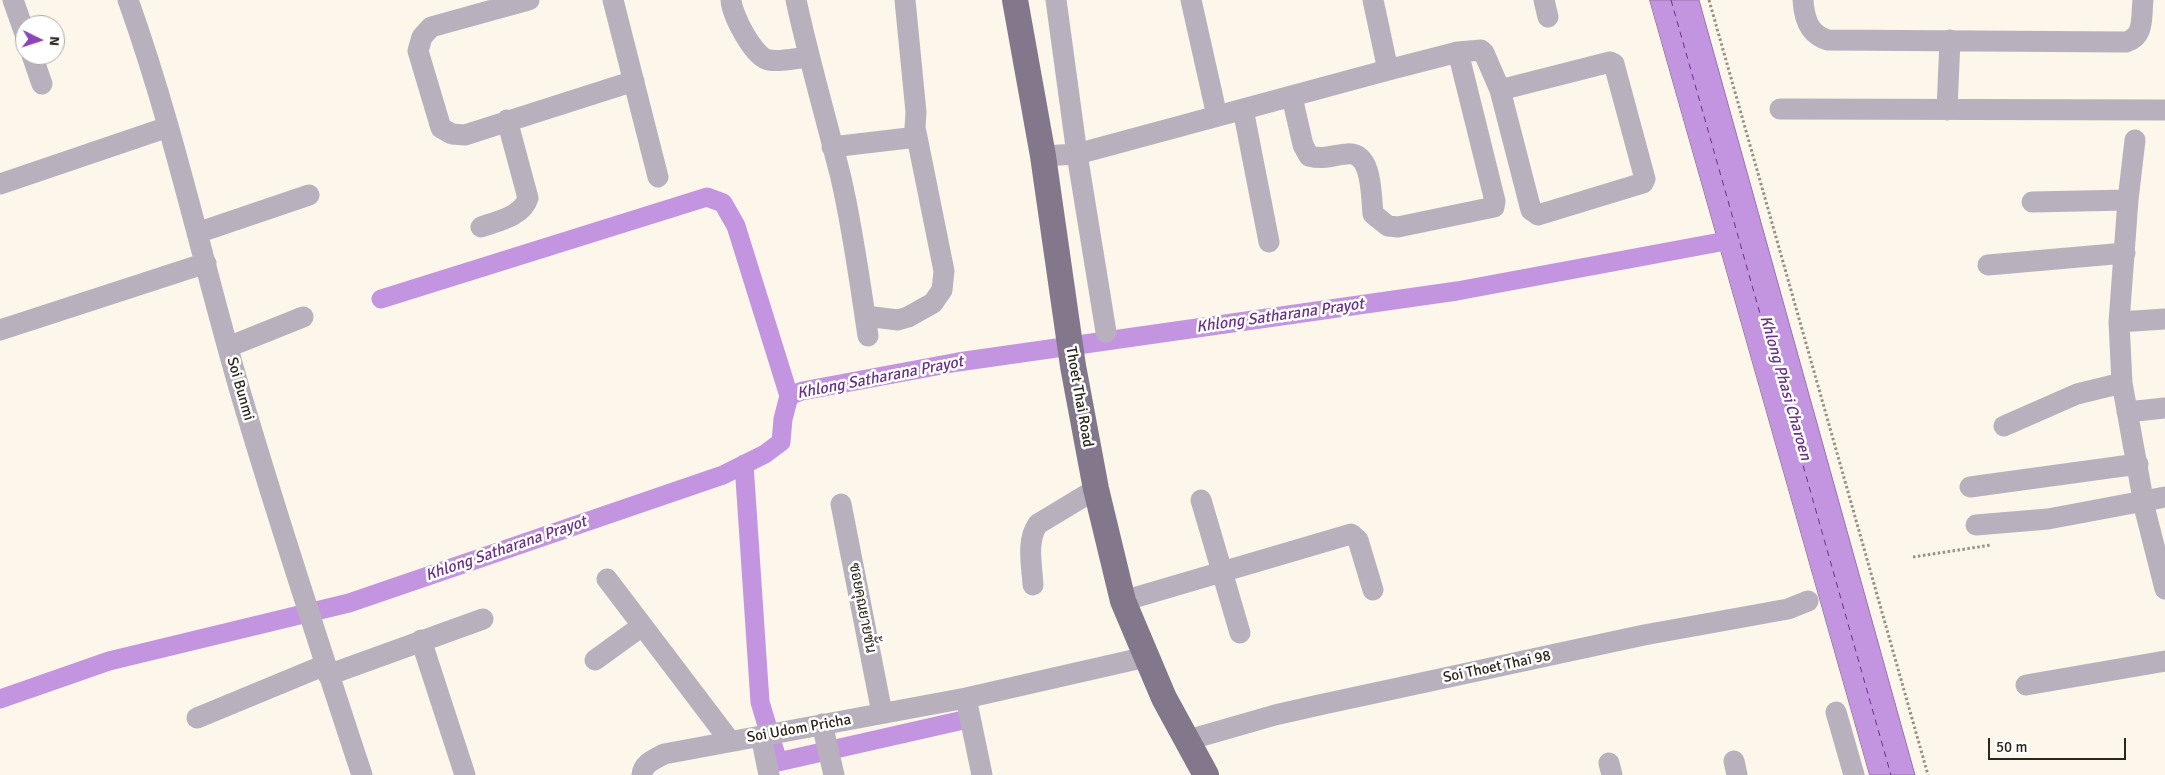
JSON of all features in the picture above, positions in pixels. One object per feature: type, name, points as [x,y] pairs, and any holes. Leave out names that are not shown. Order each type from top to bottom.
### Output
[{"type":"main road","name":"Thoet Thai Road","points":[[1015,0],[1043,156],[1073,366],[1096,489],[1123,601],[1164,698],[1206,775]]},
{"type":"street","points":[[14,0],[19,15]]},
{"type":"street","name":"Soi Bunmi","points":[[128,0],[146,49],[228,347],[327,670],[362,775]]},
{"type":"street","points":[[529,0],[431,27],[422,36],[418,51],[441,128],[452,134],[465,135],[634,80]]},
{"type":"street","points":[[613,0],[658,177]]},
{"type":"street","points":[[732,0],[732,8],[755,52],[768,60],[808,57]]},
{"type":"street","points":[[796,0],[808,57],[832,147],[855,246],[867,326],[908,317],[933,303],[942,290],[944,271],[915,128],[916,112],[905,0]]},
{"type":"street","points":[[1056,0],[1077,154],[1106,332]]},
{"type":"street","points":[[1191,0],[1217,116]]},
{"type":"street","points":[[1373,0],[1388,70]]},
{"type":"street","points":[[1803,0],[1805,18],[1814,34],[1828,40],[2126,42],[2136,38],[2139,33],[2143,0]]},
{"type":"street","points":[[1947,110],[1950,40]]},
{"type":"street","points":[[1043,156],[1077,154],[1458,52],[1483,52],[1500,90],[1533,213],[1538,215],[1643,183],[1645,180],[1614,64],[1610,62],[1500,90]]},
{"type":"street","points":[[1292,97],[1303,145],[1309,156],[1320,159],[1350,153],[1360,157],[1367,165],[1374,214],[1388,226],[1398,227],[1494,207],[1495,202],[1458,52]]},
{"type":"street","points":[[35,65],[42,84]]},
{"type":"street","points":[[1243,109],[1268,242]]},
{"type":"street","points":[[1780,109],[2165,110]]},
{"type":"street","points":[[481,227],[516,214],[525,207],[528,198],[507,120]]},
{"type":"street","points":[[0,184],[168,127]]},
{"type":"street","points":[[832,147],[917,137]]},
{"type":"street","points":[[2135,140],[2128,200],[2119,322],[2122,383],[2143,500],[2159,542],[2165,589]]},
{"type":"street","points":[[197,233],[309,195]]},
{"type":"street","points":[[2032,202],[2128,200]]},
{"type":"street","points":[[1988,265],[2125,253]]},
{"type":"street","points":[[0,330],[206,263]]},
{"type":"street","points":[[228,347],[303,317]]},
{"type":"street","points":[[2119,322],[2165,319]]},
{"type":"street","points":[[2004,426],[2077,394],[2122,383]]},
{"type":"street","points":[[2127,412],[2165,408]]},
{"type":"street","points":[[1970,487],[2138,464]]},
{"type":"street","points":[[1034,585],[1030,541],[1034,530],[1038,524],[1096,489]]},
{"type":"street","points":[[1976,525],[2048,519],[2165,497]]},
{"type":"street","points":[[1201,500],[1240,633]]},
{"type":"street","name":"ซอยคุณยายชั้น","points":[[841,504],[882,713]]},
{"type":"street","points":[[1123,601],[1223,570],[1351,534],[1358,540],[1373,590]]},
{"type":"street","points":[[607,579],[730,742]]},
{"type":"street","name":"Soi Thoet Thai 98","points":[[1188,740],[1319,705],[1644,635],[1788,609],[1808,601]]},
{"type":"street","points":[[197,718],[327,670],[483,619]]},
{"type":"street","points":[[595,660],[642,626]]},
{"type":"street","points":[[421,640],[465,775]]},
{"type":"street","name":"Soi Udom Pricha","points":[[642,775],[642,770],[651,760],[664,754],[966,698],[1146,658]]},
{"type":"street","points":[[2026,685],[2165,661]]},
{"type":"street","points":[[966,698],[982,775]]},
{"type":"street","points":[[1836,712],[1854,775]]},
{"type":"street","points":[[822,724],[834,775]]},
{"type":"street","points":[[761,736],[769,775]]},
{"type":"path","points":[[1710,0],[1928,775]]},
{"type":"water","name":"Khlong Phasi Charoen","points":[[1650,0],[1699,0],[1915,775],[1870,775]]},
{"type":"waterway","points":[[381,299],[707,197],[723,203],[736,226],[789,396]]},
{"type":"waterway","name":"Khlong Satharana Prayot","points":[[0,699],[109,661],[349,603],[723,475],[765,454],[781,442],[783,419],[789,396],[802,391],[958,362],[1457,291],[1742,238]]},
{"type":"waterway","points":[[744,464],[760,702],[778,762],[959,721]]},
{"type":"ferry route","points":[[1671,0],[1891,775]]}]
